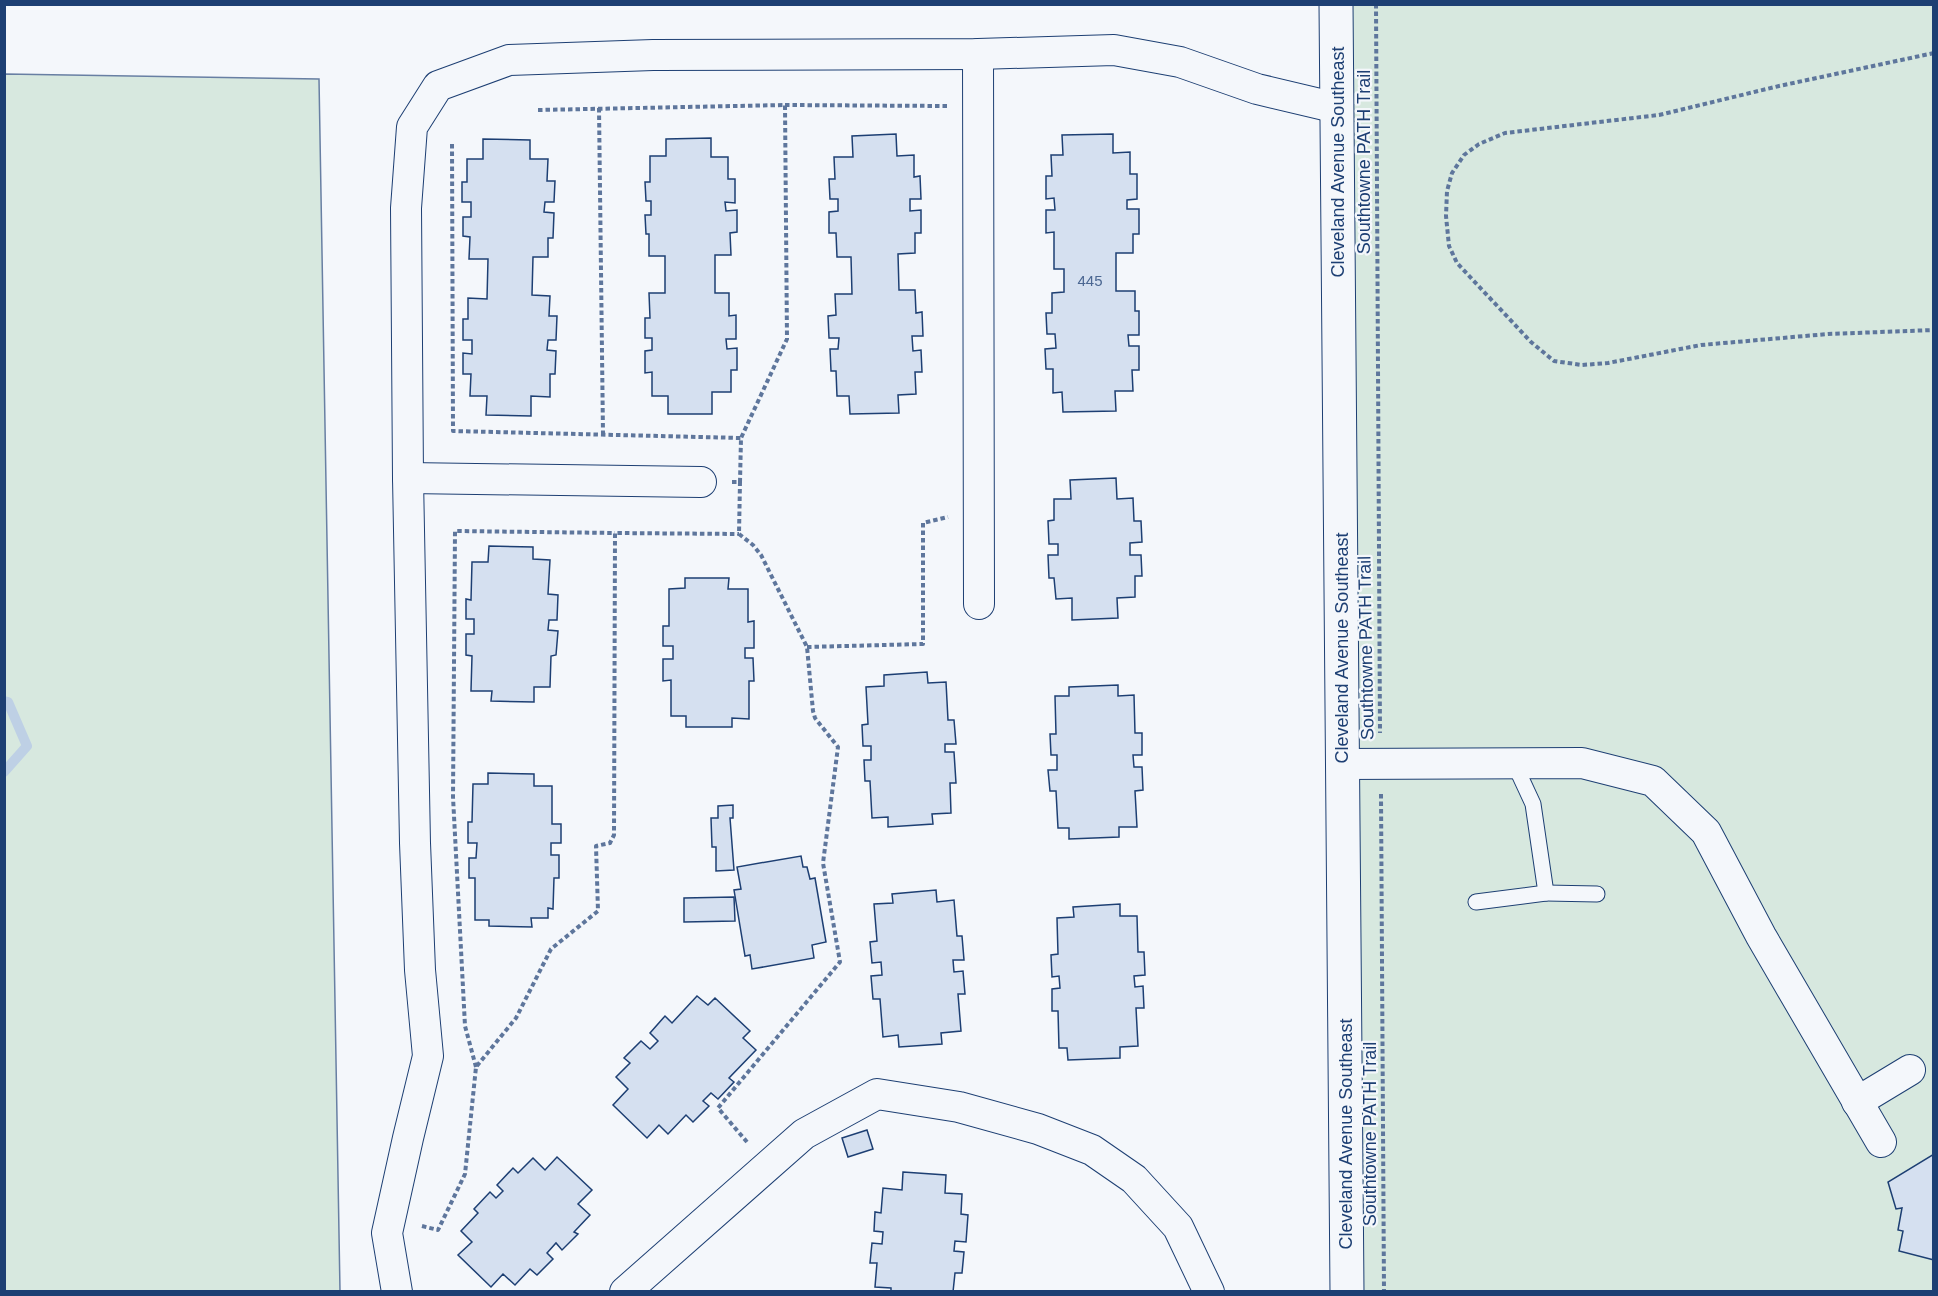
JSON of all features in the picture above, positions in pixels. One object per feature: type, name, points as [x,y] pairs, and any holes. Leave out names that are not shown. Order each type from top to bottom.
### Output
[{"type":"main road","name":"Cleveland Avenue Southeast","points":[[1336,4],[1347,1292]]},
{"type":"street","points":[[397,1292],[387,1233],[428,1056],[420,970],[416,843],[408,478],[406,208],[412,127],[438,86],[509,60],[653,55],[978,54],[1114,50],[1180,62],[1270,92],[1337,108]]},
{"type":"street","points":[[978,54],[979,604]]},
{"type":"street","points":[[408,478],[701,482]]},
{"type":"street","points":[[1342,764],[1582,763],[1653,781],[1706,832],[1761,936],[1881,1142]]},
{"type":"street","points":[[1857,1102],[1911,1070]]},
{"type":"street","points":[[626,1292],[804,1134],[877,1094],[959,1107],[1038,1129],[1092,1150],[1134,1179],[1178,1227],[1209,1292]]},
{"type":"lane","points":[[1514,763],[1533,804],[1546,893]]},
{"type":"lane","points":[[1476,902],[1546,893],[1597,894]]},
{"type":"path","name":"Southtowne PATH Trail","points":[[1376,4],[1384,1292]]},
{"type":"path","points":[[1934,53],[1779,86],[1659,115],[1505,133],[1479,144],[1464,155],[1452,172],[1447,191],[1446,216],[1449,246],[1457,263],[1531,342],[1554,361],[1582,365],[1608,363],[1701,345],[1828,334],[1934,330]]},
{"type":"path","points":[[739,534],[741,438],[787,339],[785,105]]},
{"type":"path","points":[[538,110],[785,105],[947,106]]},
{"type":"path","points":[[599,108],[603,434]]},
{"type":"path","points":[[452,144],[453,431],[741,438]]},
{"type":"path","points":[[701,482],[740,482]]},
{"type":"path","points":[[807,647],[923,644],[922,523],[950,517]]},
{"type":"path","points":[[390,1219],[438,1230],[465,1174],[476,1067],[465,1026],[453,797],[455,531],[739,534],[761,555],[807,647],[815,718],[838,747],[823,863],[840,962],[718,1108],[767,1166]]},
{"type":"path","points":[[476,1067],[516,1017],[551,949],[598,911],[596,846],[610,843],[614,835],[615,533]]},
{"type":"shaded area","points":[[1322,5],[1933,5],[1933,1291],[1338,1291]]},
{"type":"shaded area","points":[[5,74],[319,79],[340,1291],[5,1291]]},
{"type":"building","points":[[896,134],[897,156],[914,155],[914,177],[920,176],[921,199],[910,199],[910,211],[921,210],[921,233],[915,233],[915,253],[898,254],[899,290],[915,290],[916,313],[922,312],[923,336],[912,336],[913,351],[921,350],[922,372],[915,372],[916,394],[898,395],[899,413],[850,414],[849,396],[837,396],[836,371],[831,371],[830,349],[838,349],[839,338],[829,338],[828,316],[836,315],[835,294],[852,294],[851,257],[837,257],[836,233],[829,233],[829,212],[838,211],[838,199],[830,199],[829,179],[835,179],[834,157],[853,157],[852,136]]},
{"type":"building","points":[[1113,134],[1113,153],[1130,152],[1130,174],[1137,174],[1137,199],[1127,200],[1127,209],[1139,209],[1139,234],[1133,234],[1133,253],[1116,253],[1116,291],[1135,291],[1135,311],[1139,311],[1139,335],[1128,335],[1129,346],[1139,346],[1139,370],[1132,370],[1133,391],[1115,391],[1116,411],[1063,412],[1062,392],[1053,393],[1053,369],[1046,369],[1045,349],[1056,348],[1055,334],[1047,334],[1046,313],[1052,313],[1052,293],[1064,292],[1064,269],[1054,269],[1054,232],[1046,233],[1046,210],[1055,210],[1054,198],[1046,199],[1046,176],[1052,176],[1051,155],[1063,155],[1062,135]]},
{"type":"building","points":[[711,138],[711,157],[728,157],[728,179],[735,179],[735,203],[725,202],[726,211],[737,210],[737,232],[730,233],[731,255],[715,255],[715,293],[729,293],[729,316],[736,315],[736,339],[726,339],[727,349],[737,348],[737,370],[731,370],[731,392],[712,392],[712,414],[668,414],[668,396],[652,396],[652,372],[645,373],[645,351],[652,350],[652,338],[645,338],[645,318],[650,318],[649,293],[665,293],[665,256],[649,256],[649,234],[646,234],[645,215],[651,215],[651,201],[646,201],[645,182],[650,182],[650,156],[666,156],[666,139]]},
{"type":"building","points":[[483,139],[530,140],[530,159],[548,159],[547,181],[555,181],[554,202],[545,202],[544,212],[554,213],[553,238],[548,238],[548,257],[533,257],[532,295],[550,296],[549,316],[557,316],[556,340],[548,340],[547,350],[556,351],[555,374],[550,374],[550,397],[531,396],[531,416],[486,415],[487,396],[470,396],[471,374],[463,374],[463,353],[472,354],[472,340],[463,340],[463,319],[468,319],[468,298],[487,299],[488,259],[469,259],[470,237],[463,236],[463,217],[471,217],[471,202],[462,202],[462,182],[467,182],[467,159],[483,159]]},
{"type":"building","points":[[1116,478],[1117,499],[1133,498],[1134,521],[1141,521],[1142,542],[1130,543],[1130,555],[1141,555],[1142,576],[1135,576],[1135,597],[1117,598],[1118,618],[1072,620],[1072,598],[1056,599],[1054,578],[1049,578],[1048,555],[1058,555],[1058,544],[1049,544],[1048,521],[1054,520],[1054,499],[1071,499],[1070,480]]},
{"type":"building","points":[[489,546],[533,547],[533,559],[550,560],[548,594],[558,595],[557,620],[549,620],[548,630],[558,631],[556,655],[551,656],[550,687],[534,687],[534,702],[491,701],[492,691],[471,691],[472,656],[466,655],[466,634],[474,634],[474,619],[466,619],[466,599],[471,600],[472,562],[488,562]]},
{"type":"building","points":[[685,578],[729,578],[728,589],[748,589],[748,622],[754,621],[754,648],[745,648],[745,658],[753,658],[754,681],[749,681],[749,719],[732,718],[732,727],[686,727],[686,716],[671,716],[671,680],[663,681],[663,659],[673,659],[673,646],[663,646],[663,626],[669,626],[669,589],[685,588]]},
{"type":"building","points":[[927,672],[928,683],[946,682],[948,720],[954,720],[956,744],[945,744],[945,752],[954,752],[956,783],[950,783],[951,813],[932,814],[933,824],[888,827],[888,817],[872,818],[870,781],[865,781],[864,760],[871,760],[871,746],[863,746],[862,725],[868,724],[866,687],[884,686],[884,675]]},
{"type":"building","points":[[1118,685],[1118,696],[1134,695],[1135,733],[1142,733],[1142,755],[1133,755],[1134,767],[1142,767],[1143,790],[1135,791],[1137,827],[1119,827],[1119,837],[1069,839],[1069,828],[1058,828],[1056,791],[1050,791],[1048,770],[1057,770],[1057,755],[1051,755],[1050,734],[1056,734],[1055,696],[1069,696],[1069,687]]},
{"type":"building","points":[[488,773],[534,774],[534,786],[552,786],[552,824],[561,824],[561,843],[551,843],[551,855],[559,855],[559,878],[554,878],[553,909],[548,908],[548,918],[531,918],[532,927],[489,926],[489,920],[475,920],[475,878],[469,878],[469,858],[476,858],[477,843],[468,843],[468,822],[472,822],[473,784],[488,784]]},
{"type":"building","points":[[733,805],[733,818],[730,818],[734,870],[716,871],[716,847],[712,847],[711,818],[718,818],[718,806]]},
{"type":"building","points":[[801,856],[803,867],[807,867],[810,879],[815,878],[826,942],[812,945],[814,958],[752,969],[750,955],[745,956],[734,890],[741,889],[737,867]]},
{"type":"building","points":[[936,890],[937,902],[954,900],[957,936],[962,936],[964,960],[953,960],[954,972],[963,971],[965,994],[958,994],[961,1031],[941,1033],[942,1044],[899,1047],[898,1035],[883,1037],[880,999],[873,999],[871,976],[882,975],[881,962],[872,963],[870,942],[877,941],[874,904],[893,903],[892,894]]},
{"type":"building","points":[[734,897],[735,921],[684,922],[684,898]]},
{"type":"building","points":[[1120,904],[1120,916],[1137,916],[1138,952],[1144,952],[1145,975],[1134,976],[1135,987],[1143,986],[1144,1008],[1136,1008],[1138,1046],[1120,1047],[1120,1058],[1068,1060],[1067,1048],[1059,1048],[1058,1011],[1052,1011],[1052,989],[1060,988],[1059,976],[1052,977],[1051,955],[1058,954],[1057,918],[1074,917],[1073,907]]},
{"type":"building","points":[[697,996],[708,1005],[715,998],[750,1031],[743,1038],[756,1050],[729,1078],[734,1082],[718,1099],[711,1093],[703,1101],[709,1106],[693,1122],[686,1115],[668,1134],[659,1125],[647,1138],[613,1105],[628,1089],[616,1077],[630,1063],[624,1058],[641,1041],[650,1049],[658,1041],[650,1033],[665,1016],[672,1023]]},
{"type":"building","points":[[867,1130],[873,1149],[848,1157],[842,1138]]},
{"type":"building","points":[[1934,1154],[1934,1260],[1899,1251],[1903,1231],[1898,1230],[1902,1208],[1896,1209],[1888,1182]]},
{"type":"building","points":[[557,1157],[592,1190],[578,1204],[590,1215],[574,1232],[578,1234],[562,1250],[556,1243],[547,1253],[553,1259],[537,1275],[530,1269],[515,1285],[503,1274],[491,1287],[458,1255],[472,1242],[461,1231],[478,1213],[474,1209],[490,1192],[496,1198],[503,1191],[497,1185],[513,1168],[518,1173],[533,1158],[545,1170]]},
{"type":"building","points":[[903,1172],[946,1175],[945,1193],[962,1194],[961,1214],[968,1215],[966,1242],[955,1241],[954,1251],[964,1252],[962,1273],[955,1273],[953,1292],[891,1292],[891,1288],[875,1287],[877,1263],[870,1263],[872,1243],[882,1244],[883,1232],[874,1231],[875,1212],[881,1213],[883,1188],[902,1190]]},
{"type":"waterway","points":[[4,701],[8,702],[27,746],[4,772]]}]
